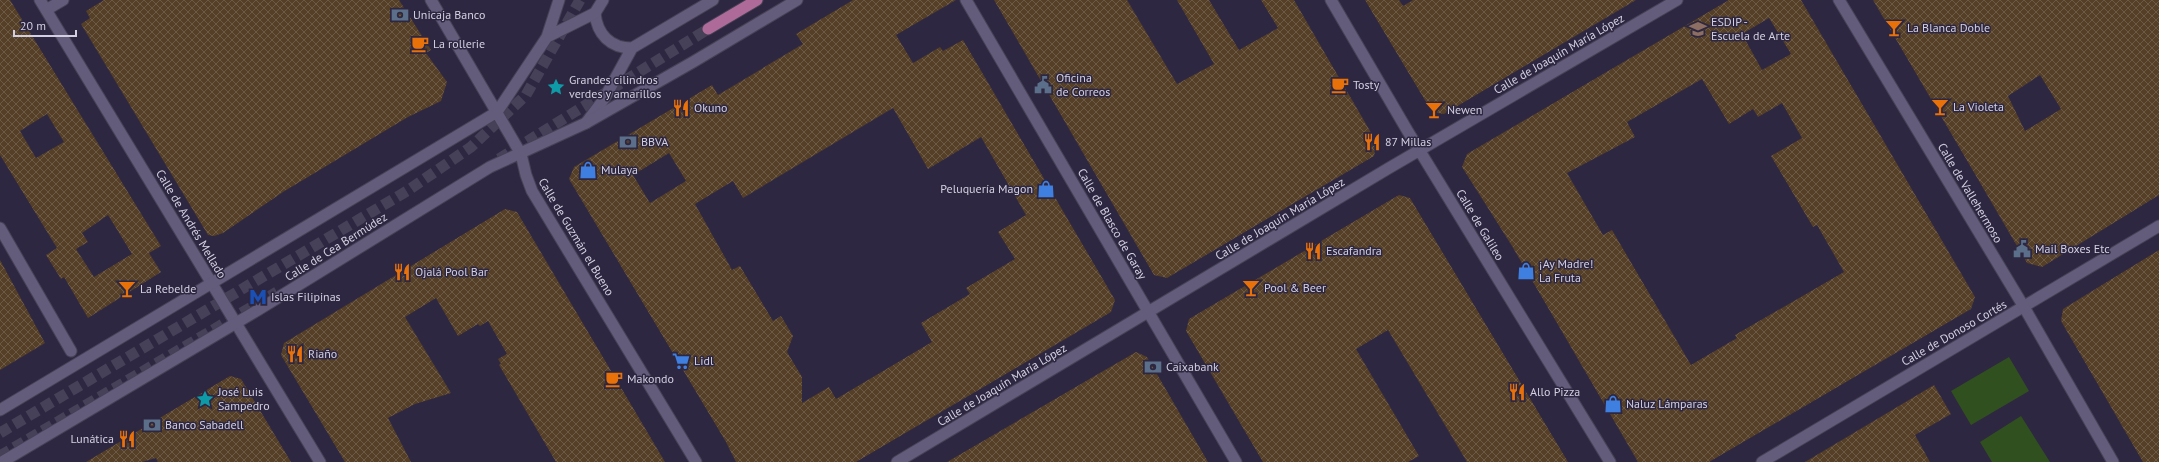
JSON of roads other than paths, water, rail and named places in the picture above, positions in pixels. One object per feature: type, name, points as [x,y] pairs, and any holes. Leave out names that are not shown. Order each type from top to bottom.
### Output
[{"type":"main road","points":[[708,29],[757,0]]},
{"type":"street","name":"Calle de Andrés Mellado","points":[[40,0],[320,462]]},
{"type":"street","points":[[46,10],[63,0]]},
{"type":"street","name":"Calle de Guzmán el Bueno","points":[[431,0],[521,154],[532,191],[696,462]]},
{"type":"street","points":[[0,410],[496,112],[547,37],[559,0]]},
{"type":"street","points":[[547,37],[595,13],[603,0]]},
{"type":"street","points":[[595,13],[596,24],[607,40],[622,48],[632,48],[713,0]]},
{"type":"street","name":"Calle de Cea Bermúdez","points":[[2,462],[236,324],[490,167],[586,123],[688,66],[796,0]]},
{"type":"street","name":"Calle de Blasco de Garay","points":[[966,0],[1236,462]]},
{"type":"street","name":"Calle de Galileo","points":[[1331,0],[1420,150],[1610,462]]},
{"type":"street","name":"Calle de Joaquín María López","points":[[897,462],[1420,150],[1677,0]]},
{"type":"street","name":"Calle de Vallehermoso","points":[[1839,0],[2024,307],[2113,462]]},
{"type":"street","name":"Calle de Cea Bermúdez","points":[[586,123],[604,99],[632,48]]},
{"type":"street","name":"Calle de Donoso Cortés","points":[[1762,462],[2159,226]]},
{"type":"street","points":[[0,228],[71,351]]},
{"type":"tunnel","points":[[0,433],[407,191],[471,147],[526,95],[580,0]]},
{"type":"tunnel","points":[[499,159],[708,29]]},
{"type":"tunnel","points":[[0,456],[277,292]]},
{"type":"place","name":"Unicaja Banco","points":[[400,15]]},
{"type":"place","name":"La Blanca Doble","points":[[1894,28]]},
{"type":"place","name":"ESDIP - Escuela de Arte","points":[[1698,29]]},
{"type":"place","name":"La rollerie","points":[[420,44]]},
{"type":"place","name":"Oficina de Correos","points":[[1043,85]]},
{"type":"place","name":"Tosty","points":[[1340,85]]},
{"type":"place","name":"Grandes cilindros verdes y amarillos","points":[[556,87]]},
{"type":"place","name":"La Violeta","points":[[1940,107]]},
{"type":"place","name":"Okuno","points":[[681,108]]},
{"type":"place","name":"Newen","points":[[1434,110]]},
{"type":"place","name":"BBVA","points":[[628,142]]},
{"type":"place","name":"87 Millas","points":[[1372,142]]},
{"type":"place","name":"Mulaya","points":[[588,170]]},
{"type":"place","name":"Peluquería Magon","points":[[1046,189]]},
{"type":"place","name":"Mail Boxes Etc","points":[[2022,249]]},
{"type":"place","name":"Escafandra","points":[[1313,251]]},
{"type":"place","name":"¡Ay Madre! La Fruta","points":[[1526,271]]},
{"type":"place","name":"Ojalá Pool Bar","points":[[402,272]]},
{"type":"place","name":"Pool & Beer","points":[[1251,288]]},
{"type":"place","name":"La Rebelde","points":[[127,289]]},
{"type":"place","name":"Islas Filipinas","points":[[258,297]]},
{"type":"place","name":"Riaño","points":[[295,354]]},
{"type":"place","name":"Lidl","points":[[681,361]]},
{"type":"place","name":"Caixabank","points":[[1153,367]]},
{"type":"place","name":"Makondo","points":[[614,379]]},
{"type":"place","name":"Allo Pizza","points":[[1517,392]]},
{"type":"place","name":"José Luis Sampedro","points":[[205,399]]},
{"type":"place","name":"Naluz Lámparas","points":[[1613,404]]},
{"type":"place","name":"Banco Sabadell","points":[[152,425]]},
{"type":"place","name":"Lunática","points":[[127,439]]}]
